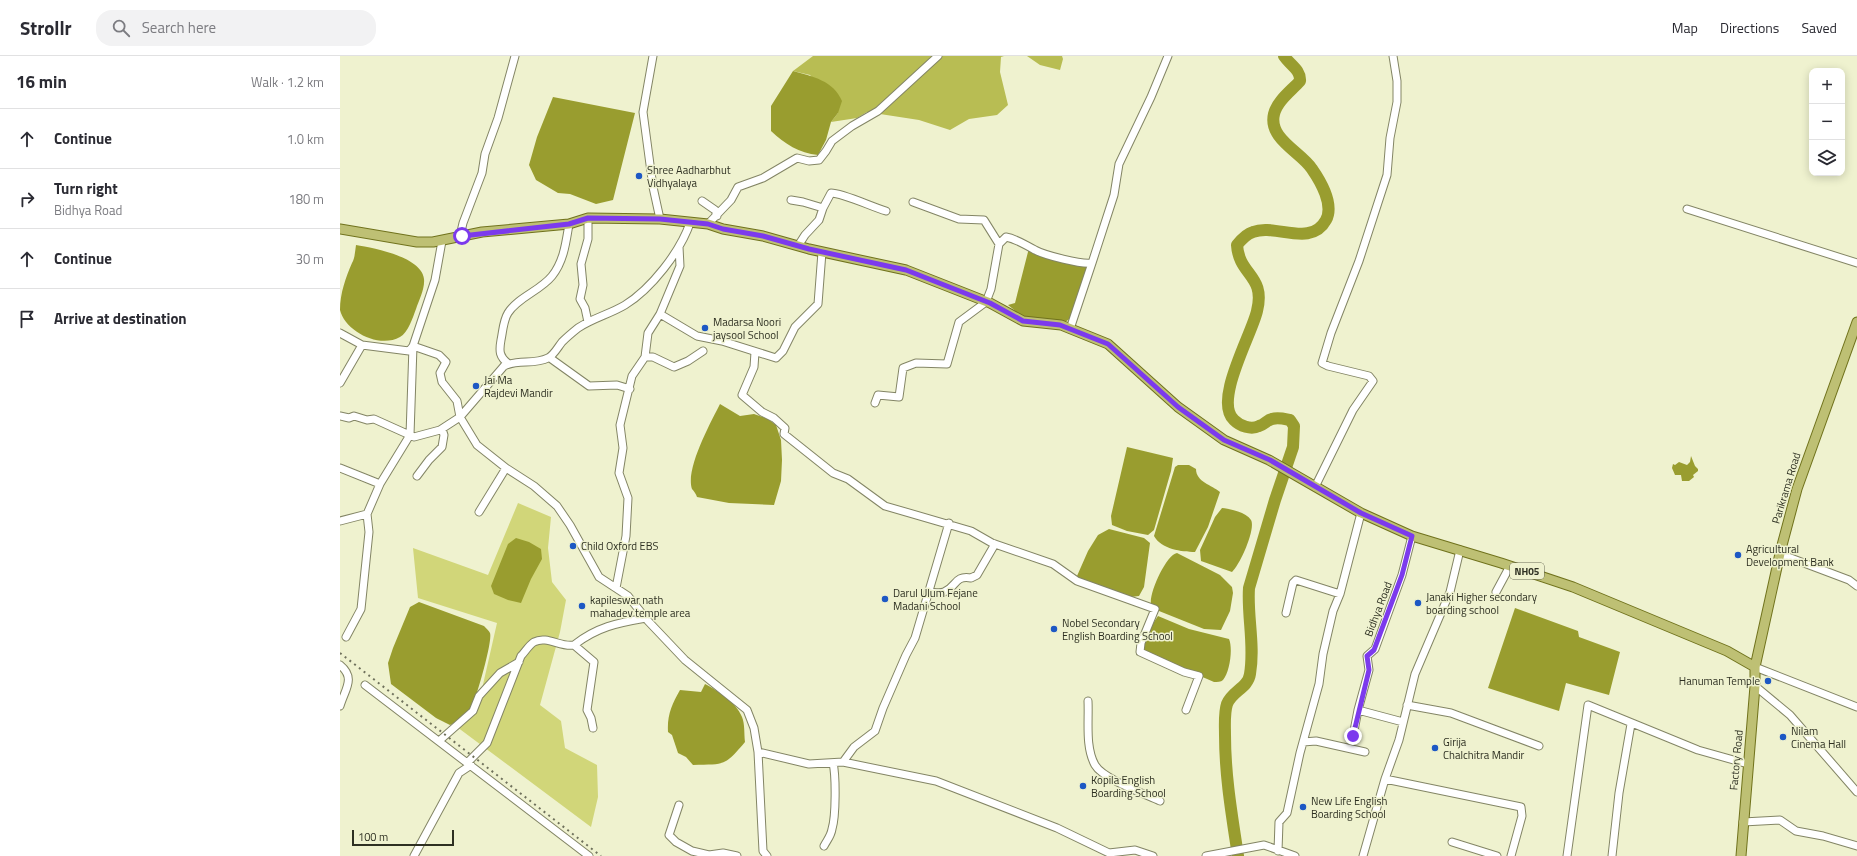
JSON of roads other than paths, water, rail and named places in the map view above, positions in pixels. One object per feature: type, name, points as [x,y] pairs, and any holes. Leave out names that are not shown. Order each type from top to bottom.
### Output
[{"type":"main road","name":"NH05","points":[[340,229],[417,242],[442,241],[482,232],[569,224],[588,218],[660,219],[708,224],[723,229],[763,236],[822,252],[906,270],[986,302],[1023,321],[1060,325],[1108,344],[1178,407],[1224,440],[1270,460],[1361,513],[1412,536],[1573,587],[1709,643],[1755,667]]},
{"type":"main road","name":"Parikrama Road","points":[[1755,667],[1780,554],[1797,489],[1857,322]]},
{"type":"main road","name":"Factory Road","points":[[1740,856],[1755,686],[1755,667]]},
{"type":"street","points":[[460,236],[463,223],[480,178],[485,154],[516,56]]},
{"type":"street","points":[[654,56],[643,112],[653,187],[660,219]]},
{"type":"street","points":[[708,224],[717,216],[719,211],[732,200],[738,187],[763,178],[796,158],[809,161],[819,160],[832,141],[852,126],[878,111],[938,56]]},
{"type":"street","points":[[1070,329],[1114,195],[1119,164],[1151,97],[1168,56]]},
{"type":"street","points":[[1315,487],[1353,410],[1373,381],[1369,376],[1328,366],[1322,363],[1331,333],[1355,274],[1387,176],[1397,95],[1393,56]]},
{"type":"street","points":[[798,246],[805,235],[819,220],[823,208],[831,193],[838,193],[852,200],[886,211]]},
{"type":"street","points":[[792,200],[823,208]]},
{"type":"street","points":[[702,201],[715,210],[717,216]]},
{"type":"street","points":[[912,202],[959,220],[984,220],[999,244]]},
{"type":"street","points":[[1687,209],[1857,264]]},
{"type":"street","points":[[588,218],[588,239],[581,264],[583,285],[580,299],[585,308],[588,322]]},
{"type":"street","points":[[340,416],[349,418],[354,416],[367,420],[374,419],[414,437],[442,429],[460,417],[504,366],[550,358],[563,342],[588,322],[624,306],[639,295],[653,281],[679,247],[686,236],[690,223]]},
{"type":"street","points":[[509,364],[503,360],[499,352],[506,318],[509,312],[520,300],[528,297],[552,277],[562,259],[569,224]]},
{"type":"street","points":[[875,402],[878,395],[899,397],[903,368],[916,363],[947,364],[959,322],[986,302],[991,289],[999,244],[1006,236],[1016,239],[1053,257],[1062,257],[1084,264],[1092,264]]},
{"type":"street","points":[[340,333],[362,345],[410,351],[435,280],[442,241]]},
{"type":"street","points":[[616,588],[626,536],[628,498],[619,473],[623,448],[620,430],[632,376],[645,357],[648,333],[660,314],[680,266],[679,247]]},
{"type":"street","points":[[660,314],[697,336],[722,340],[776,358],[783,351],[795,327],[818,304],[822,252]]},
{"type":"street","points":[[340,382],[362,345]]},
{"type":"street","points":[[413,346],[439,355],[446,362],[440,373],[442,382],[457,401],[460,417],[477,444],[506,468],[534,486],[557,506],[570,525],[599,577],[628,596],[685,660],[747,710],[754,728],[758,752],[763,851],[767,856]]},
{"type":"street","points":[[346,638],[361,609],[369,532],[367,514],[380,484],[410,434],[413,346]]},
{"type":"street","points":[[645,357],[653,357],[674,367],[688,361],[703,351]]},
{"type":"street","points":[[755,352],[754,367],[742,395],[762,412],[774,418],[785,428],[784,434],[789,439],[833,473],[848,479],[885,506],[971,530],[995,544],[1053,564],[1077,581],[1155,609],[1151,623],[1141,643],[1140,652],[1184,672],[1199,676],[1186,710]]},
{"type":"street","points":[[550,358],[590,386],[617,385],[630,389]]},
{"type":"street","points":[[417,476],[429,460],[442,447],[444,434],[442,429]]},
{"type":"street","points":[[340,468],[380,484]]},
{"type":"street","points":[[479,512],[506,468]]},
{"type":"street","points":[[1278,851],[1279,822],[1287,813],[1303,742],[1319,684],[1323,654],[1333,611],[1340,594],[1361,513]]},
{"type":"street","points":[[340,520],[367,514]]},
{"type":"street","points":[[843,762],[854,747],[875,731],[883,708],[915,638],[926,606],[928,592],[949,523]]},
{"type":"street","name":"Bidhya Road","points":[[1358,710],[1369,670],[1367,656],[1374,650],[1402,575],[1412,536]]},
{"type":"street","points":[[928,592],[945,592],[959,578],[971,578],[977,574],[995,544]]},
{"type":"street","points":[[1363,856],[1385,779],[1399,740],[1415,674],[1450,592],[1460,550]]},
{"type":"street","points":[[1780,554],[1849,580],[1857,586]]},
{"type":"street","points":[[1496,592],[1510,566]]},
{"type":"street","points":[[1286,612],[1293,583],[1296,580],[1340,594]]},
{"type":"street","points":[[414,856],[459,773],[487,744],[521,656],[535,642],[548,640],[560,645],[574,645],[595,630],[646,618]]},
{"type":"street","points":[[574,645],[594,662],[587,710],[591,718],[593,728]]},
{"type":"street","points":[[439,740],[472,712],[479,696],[500,673],[519,662]]},
{"type":"street","points":[[340,665],[348,673],[349,678],[340,706]]},
{"type":"street","points":[[1755,667],[1857,707]]},
{"type":"street","points":[[365,686],[439,740],[589,856]]},
{"type":"street","points":[[1755,686],[1790,715],[1857,792]]},
{"type":"street","points":[[1088,701],[1091,752],[1096,766],[1100,771],[1115,780],[1160,801]]},
{"type":"street","points":[[1407,705],[1451,713],[1539,746]]},
{"type":"street","points":[[1567,856],[1588,705],[1631,724],[1698,750],[1748,764]]},
{"type":"street","points":[[1353,736],[1358,710],[1403,722]]},
{"type":"street","points":[[1612,856],[1619,793],[1631,724]]},
{"type":"street","points":[[1303,742],[1316,741],[1365,752]]},
{"type":"street","points":[[758,752],[808,764],[843,762],[936,782],[1057,828],[1110,853],[1136,850],[1153,856]]},
{"type":"street","points":[[824,846],[830,837],[833,828],[836,776],[833,763]]},
{"type":"street","points":[[1385,779],[1521,807],[1522,816],[1511,856]]},
{"type":"street","points":[[679,805],[669,835],[676,842],[692,851],[709,855],[723,853],[737,856]]},
{"type":"street","points":[[1743,822],[1780,820],[1796,831],[1823,836],[1857,846]]},
{"type":"street","points":[[1452,842],[1497,856]]},
{"type":"street","points":[[1206,856],[1220,852],[1264,845],[1295,856]]},
{"type":"waterway","points":[[1238,856],[1226,766],[1225,711],[1229,700],[1249,679],[1252,652],[1249,588],[1275,500],[1293,447],[1294,426],[1290,420],[1277,418],[1253,428],[1246,427],[1234,420],[1229,411],[1228,398],[1231,383],[1254,322],[1259,299],[1255,282],[1242,263],[1237,245],[1248,234],[1262,230],[1302,234],[1311,232],[1319,228],[1326,220],[1328,214],[1325,194],[1316,174],[1307,163],[1280,138],[1273,123],[1274,114],[1278,105],[1300,81],[1299,74],[1284,56]]},
{"type":"railway","points":[[340,653],[601,856]]},
{"type":"place","name":"Shree Aadharbhut Vidhyalaya","points":[[639,176]]},
{"type":"place","name":"Madarsa Noori jaysool School","points":[[705,328]]},
{"type":"place","name":"Jai Ma Rajdevi Mandir","points":[[476,386]]},
{"type":"place","name":"Child Oxford EBS","points":[[573,546]]},
{"type":"place","name":"Agricultural Development Bank","points":[[1738,555]]},
{"type":"place","name":"Darul Ulum Fejane Madani School","points":[[885,599]]},
{"type":"place","name":"Janaki Higher secondary boarding school","points":[[1418,603]]},
{"type":"place","name":"kapileswar nath mahadev temple area","points":[[582,606]]},
{"type":"place","name":"Nobel Secondary English Boarding School","points":[[1054,629]]},
{"type":"place","name":"Hanuman Temple","points":[[1768,681]]},
{"type":"place","name":"Nilam Cinema Hall","points":[[1783,737]]},
{"type":"place","name":"Girija Chalchitra Mandir","points":[[1435,748]]},
{"type":"place","name":"Kopila English Boarding School","points":[[1083,786]]},
{"type":"place","name":"New Life English Boarding School","points":[[1303,807]]}]
